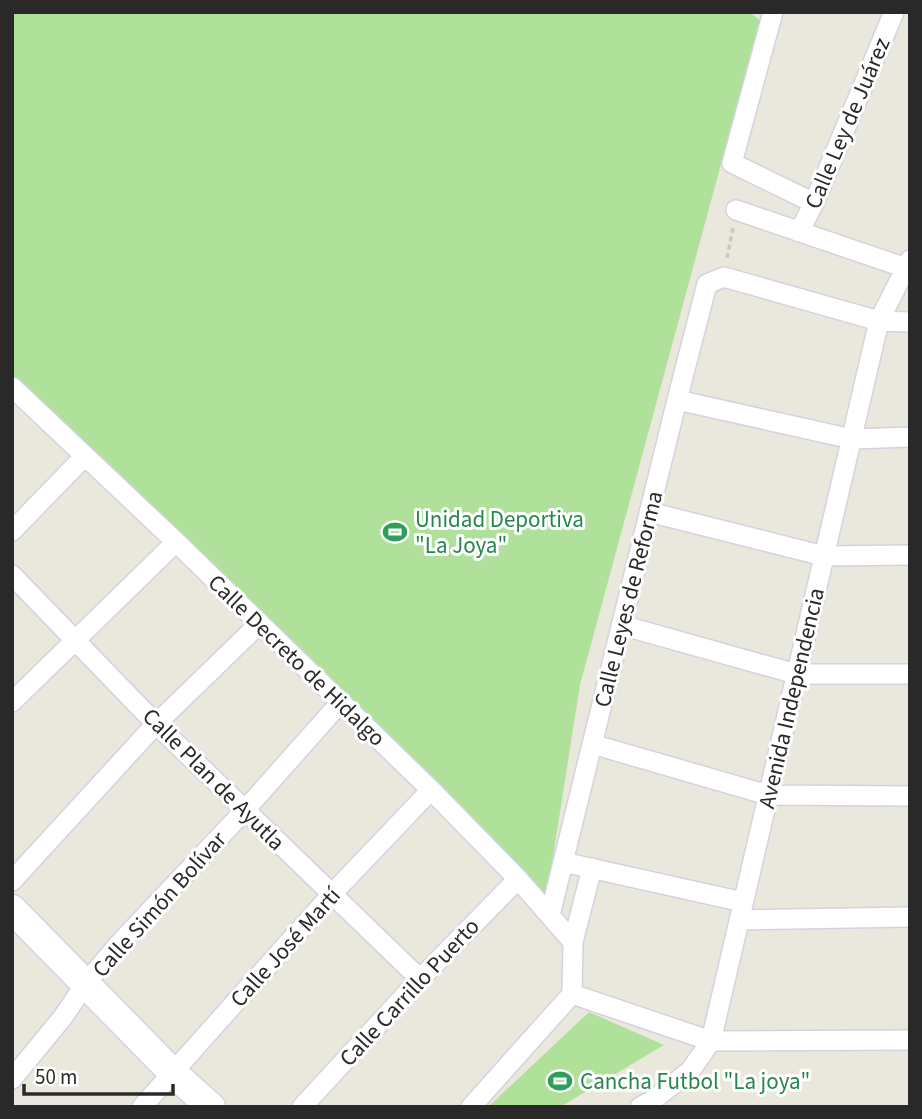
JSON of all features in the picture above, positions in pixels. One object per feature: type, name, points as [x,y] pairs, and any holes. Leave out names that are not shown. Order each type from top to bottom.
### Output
[{"type":"street","points":[[773,12],[732,163],[814,203]]},
{"type":"street","name":"Calle Ley de Juárez","points":[[799,232],[814,203],[894,12]]},
{"type":"street","points":[[736,210],[908,265]]},
{"type":"street","name":"Avenida Independencia","points":[[640,1107],[690,1071],[711,1041],[879,321],[908,265]]},
{"type":"street","points":[[716,281],[879,321],[910,322]]},
{"type":"street","name":"Calle Leyes de Reforma","points":[[550,915],[677,400],[716,281]]},
{"type":"street","name":"Calle Decreto de Hidalgo","points":[[12,387],[177,542],[431,790],[518,879],[573,942]]},
{"type":"street","points":[[677,400],[852,439],[910,437]]},
{"type":"street","points":[[12,531],[85,456]]},
{"type":"street","points":[[649,512],[824,556],[910,555]]},
{"type":"street","points":[[12,702],[177,542]]},
{"type":"street","name":"Calle Plan de Ayutla","points":[[12,575],[156,724],[420,979]]},
{"type":"street","points":[[12,881],[156,724],[259,624]]},
{"type":"street","points":[[621,625],[796,674],[910,674]]},
{"type":"street","name":"Calle Simón Bolívar","points":[[12,1079],[117,946],[340,703]]},
{"type":"street","points":[[592,744],[768,795],[910,796]]},
{"type":"street","name":"Calle José Martí","points":[[142,1107],[331,895],[431,790]]},
{"type":"street","points":[[563,862],[741,911],[910,917]]},
{"type":"street","points":[[471,1107],[572,994],[573,942],[592,868]]},
{"type":"street","name":"Calle Carrillo Puerto","points":[[302,1107],[420,979],[518,879]]},
{"type":"street","points":[[13,911],[173,1073],[211,1107]]},
{"type":"street","points":[[572,994],[711,1041],[910,1040]]},
{"type":"path","points":[[716,281],[736,210]]},
{"type":"green space","name":"Unidad Deportiva \"La Joya\"","points":[[12,12],[749,12],[760,20],[580,685],[546,901],[12,380]]},
{"type":"green space","name":"Cancha Futbol \"La joya\"","points":[[589,1012],[664,1045],[560,1107],[488,1107]]},
{"type":"place","name":"Unidad Deportiva \"La Joya\"","points":[[395,532]]},
{"type":"place","name":"Cancha Futbol \"La joya\"","points":[[560,1081]]}]
